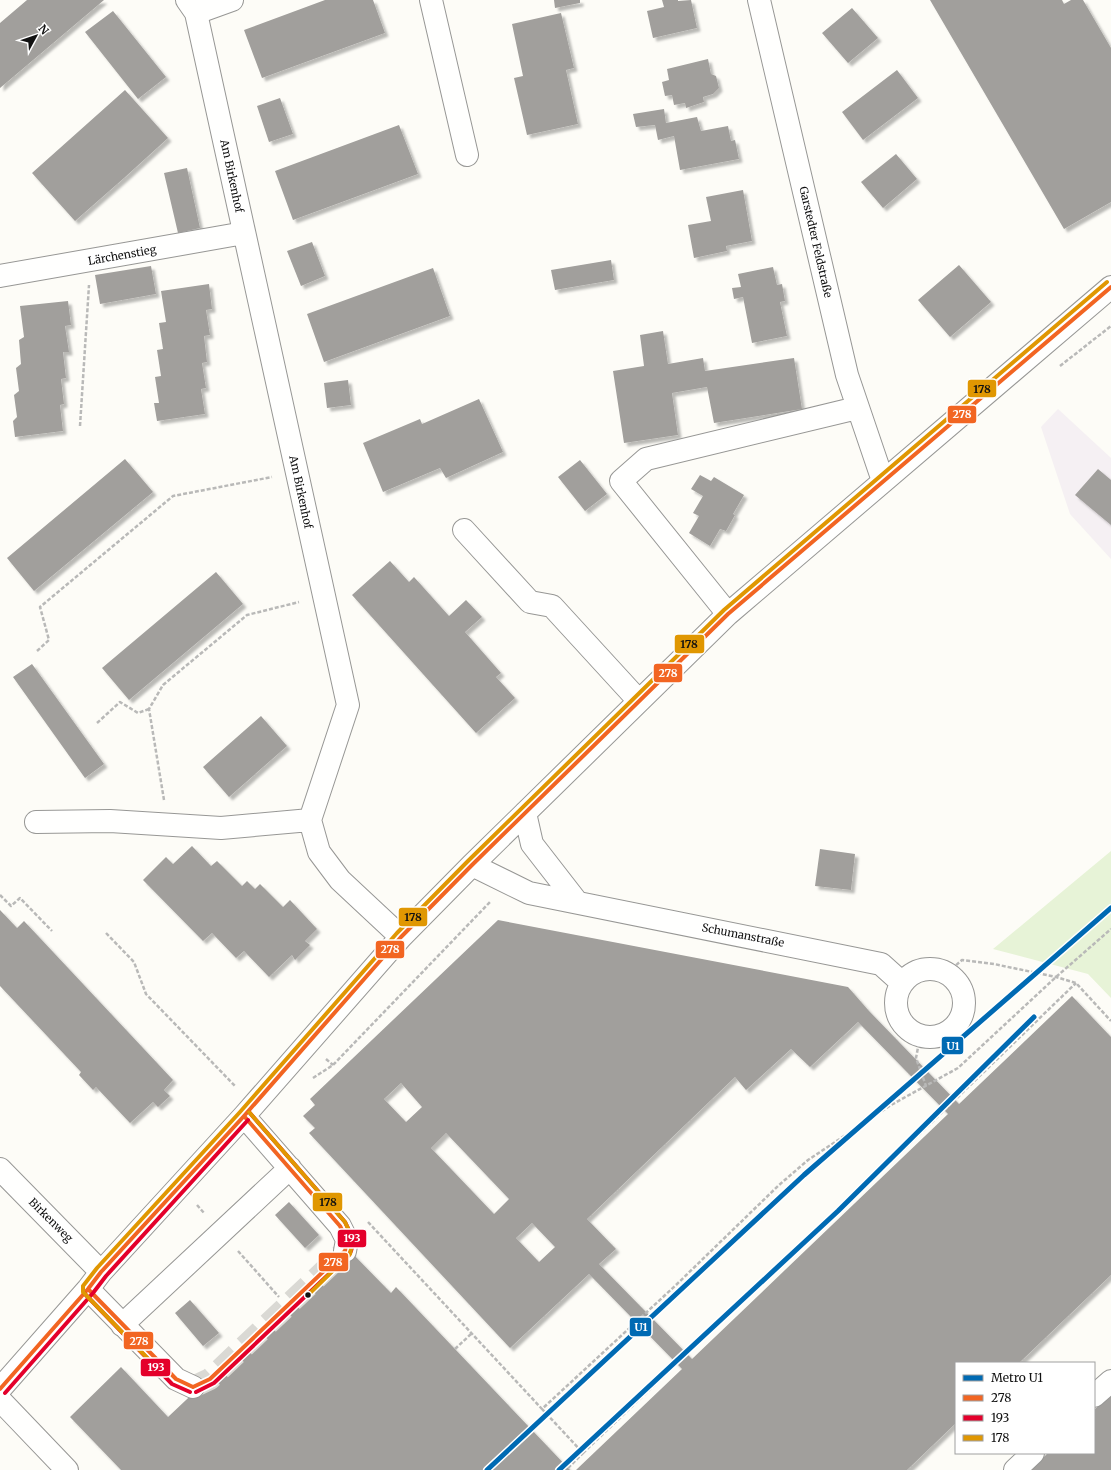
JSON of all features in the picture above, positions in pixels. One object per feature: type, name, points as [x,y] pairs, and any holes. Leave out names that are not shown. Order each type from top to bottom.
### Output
[{"type":"street","name":"Am Birkenhof","points":[[232,0],[191,6],[244,233],[348,705],[310,820]]},
{"type":"street","points":[[431,0],[467,155]]},
{"type":"street","name":"Garstedter Feldstraße","points":[[759,0],[847,375],[883,481]]},
{"type":"street","name":"Lärchenstieg","points":[[0,276],[244,233]]},
{"type":"street","points":[[0,1389],[88,1289],[101,1272],[249,1110],[401,937],[472,865],[728,614],[1111,287]]},
{"type":"street","points":[[728,614],[621,481],[646,459],[857,408]]},
{"type":"street","points":[[464,530],[530,602],[552,606],[640,701]]},
{"type":"street","points":[[525,813],[532,844],[577,902]]},
{"type":"street","points":[[36,822],[110,821],[221,828],[310,820],[319,852],[340,880],[401,937]]},
{"type":"street","name":"Schumanstraße","points":[[472,865],[529,893],[882,964],[901,982]]},
{"type":"street","points":[[931,968],[947,973],[959,984],[965,1001],[962,1017],[952,1030],[937,1038],[920,1037],[906,1029],[896,1015],[895,998],[901,982],[914,972],[931,968]]},
{"type":"street","points":[[249,1110],[290,1168],[340,1226],[347,1240],[345,1251]]},
{"type":"street","points":[[122,1325],[290,1168]]},
{"type":"street","name":"Birkenweg","points":[[0,1169],[101,1272]]},
{"type":"street","points":[[88,1289],[176,1379],[193,1387]]},
{"type":"street","points":[[1095,1395],[1111,1381]]},
{"type":"street","points":[[0,1400],[67,1470]]},
{"type":"street","points":[[1015,1470],[1032,1454]]},
{"type":"path","points":[[80,426],[91,260]]},
{"type":"path","points":[[37,651],[49,640],[40,607],[173,496],[296,472]]},
{"type":"path","points":[[97,723],[120,702],[138,713],[149,708],[163,685],[247,615],[324,596]]},
{"type":"path","points":[[149,708],[168,824]]},
{"type":"path","points":[[333,1065],[491,901],[503,881]]},
{"type":"path","points":[[0,895],[11,906],[20,898],[52,931]]},
{"type":"path","points":[[542,1409],[676,1285],[779,1185],[808,1160],[891,1105],[958,1068],[1056,977],[1111,929]]},
{"type":"path","points":[[106,933],[134,962],[146,994],[249,1110]]},
{"type":"path","points":[[947,973],[962,960],[994,964],[1056,977],[1076,984],[1111,1021]]},
{"type":"path","points":[[568,1468],[716,1326],[820,1230],[1076,984]]},
{"type":"path","points":[[920,1037],[916,1058],[926,1086]]},
{"type":"path","points":[[363,1217],[583,1453]]},
{"type":"path","points":[[455,1349],[471,1334]]},
{"type":"shaded area","points":[[1058,409],[1111,458],[1111,559],[1070,514],[1041,427]]},
{"type":"green space","points":[[1111,851],[1111,998],[1088,974],[993,949]]},
{"type":"building","points":[[27,0],[104,0],[0,88],[0,23]]},
{"type":"building","points":[[325,0],[373,0],[385,33],[262,78],[244,30]]},
{"type":"building","points":[[554,0],[580,0],[580,3],[555,8]]},
{"type":"building","points":[[662,0],[691,0],[697,28],[653,38],[647,11],[664,7]]},
{"type":"building","points":[[930,0],[1062,0],[1064,4],[1071,0],[1083,0],[1111,48],[1111,202],[1064,229]]},
{"type":"building","points":[[852,8],[878,38],[848,63],[822,33]]},
{"type":"building","points":[[113,11],[166,77],[138,99],[85,32]]},
{"type":"building","points":[[561,13],[574,68],[566,70],[578,124],[527,135],[514,78],[523,76],[512,24]]},
{"type":"building","points":[[708,59],[711,74],[716,76],[719,88],[713,94],[703,97],[704,102],[686,108],[685,103],[674,105],[672,95],[665,96],[662,82],[669,80],[667,69]]},
{"type":"building","points":[[897,70],[918,98],[863,140],[842,112]]},
{"type":"building","points":[[125,90],[168,138],[75,221],[32,173]]},
{"type":"building","points":[[280,98],[293,134],[269,142],[257,106]]},
{"type":"building","points":[[664,109],[666,123],[697,117],[701,131],[728,126],[731,141],[735,140],[739,159],[680,170],[674,136],[658,140],[655,125],[636,127],[633,114]]},
{"type":"building","points":[[399,125],[418,174],[293,220],[275,171]]},
{"type":"building","points":[[896,154],[917,179],[883,208],[861,182]]},
{"type":"building","points":[[187,168],[200,228],[178,233],[164,173]]},
{"type":"building","points":[[743,190],[752,241],[726,246],[727,251],[694,258],[688,225],[711,221],[706,197]]},
{"type":"building","points":[[312,242],[325,276],[301,286],[287,251]]},
{"type":"building","points":[[611,260],[614,280],[555,290],[551,270]]},
{"type":"building","points":[[959,265],[991,302],[950,337],[918,300]]},
{"type":"building","points":[[151,266],[156,294],[100,304],[95,275]]},
{"type":"building","points":[[773,267],[777,285],[782,284],[785,301],[780,302],[787,336],[752,343],[743,297],[734,299],[732,288],[741,287],[738,274]]},
{"type":"building","points":[[433,268],[450,316],[324,362],[307,314]]},
{"type":"building","points":[[209,284],[212,309],[206,310],[210,335],[204,336],[207,362],[202,363],[206,388],[201,389],[205,414],[157,421],[154,403],[159,403],[155,377],[161,376],[157,350],[163,349],[159,323],[166,322],[161,291]]},
{"type":"building","points":[[68,301],[71,325],[65,326],[69,352],[63,352],[66,378],[61,379],[64,404],[60,405],[63,431],[15,437],[13,421],[17,417],[14,395],[19,391],[16,368],[21,364],[19,340],[24,337],[20,306]]},
{"type":"building","points":[[663,331],[668,364],[703,358],[705,371],[794,358],[802,409],[714,423],[707,387],[672,393],[678,435],[624,443],[613,371],[644,366],[640,335]]},
{"type":"building","points":[[348,380],[351,405],[327,408],[324,383]]},
{"type":"building","points":[[479,399],[503,452],[446,478],[440,468],[383,492],[363,443],[420,419],[422,424]]},
{"type":"building","points":[[125,459],[153,492],[34,591],[7,558]]},
{"type":"building","points":[[580,460],[607,494],[585,511],[558,477]]},
{"type":"building","points":[[1098,469],[1111,480],[1111,525],[1075,495]]},
{"type":"building","points":[[700,475],[711,481],[714,477],[744,495],[733,514],[735,515],[726,531],[720,529],[710,546],[689,533],[699,516],[693,513],[703,496],[691,489]]},
{"type":"building","points":[[390,561],[409,582],[414,577],[449,616],[466,600],[482,617],[465,632],[501,673],[496,677],[515,698],[476,733],[352,595]]},
{"type":"building","points":[[216,572],[243,604],[129,700],[102,668]]},
{"type":"building","points":[[32,664],[104,764],[85,778],[13,677]]},
{"type":"building","points":[[261,716],[287,746],[229,797],[203,767]]},
{"type":"building","points":[[192,846],[211,866],[217,861],[242,886],[247,881],[255,889],[260,884],[283,907],[290,900],[317,929],[305,941],[310,945],[295,960],[292,955],[269,977],[244,951],[236,958],[212,933],[203,941],[143,880],[166,857],[173,864]]},
{"type":"building","points":[[820,849],[855,854],[851,890],[815,886]]},
{"type":"building","points":[[0,910],[17,928],[24,921],[173,1080],[164,1090],[170,1096],[158,1107],[153,1102],[130,1123],[96,1087],[93,1090],[79,1075],[81,1072],[0,986]]},
{"type":"building","points":[[498,920],[848,987],[869,1011],[959,1104],[1072,996],[1111,1037],[1111,1275],[1020,1362],[955,1362],[955,1424],[907,1470],[576,1470],[682,1369],[589,1274],[510,1348],[309,1133],[315,1128],[303,1116],[315,1105],[310,1099]],"holes":[[[858,1022],[948,1114],[692,1359],[599,1264],[616,1249],[587,1219],[735,1077],[746,1090],[791,1049],[810,1067]],[[401,1083],[422,1107],[406,1122],[384,1099]],[[446,1133],[509,1199],[494,1214],[431,1148]],[[532,1223],[555,1247],[539,1262],[516,1238]]]},
{"type":"building","points":[[289,1202],[319,1235],[305,1248],[275,1215]]},
{"type":"building","points":[[347,1248],[391,1293],[396,1287],[570,1470],[121,1470],[70,1417],[121,1367],[168,1417]]},
{"type":"building","points":[[190,1300],[219,1333],[203,1346],[175,1313]]},
{"type":"building","points":[[1111,1394],[1111,1470],[1031,1470],[1047,1454],[1095,1454],[1095,1409]]},
{"type":"tunnel","points":[[193,1387],[210,1379],[345,1251]]},
{"type":"metro line","name":"U1","points":[[487,1470],[804,1175],[1111,908]]},
{"type":"metro line","name":"U1","points":[[559,1470],[838,1211],[1034,1017]]},
{"type":"transit line","name":"178","points":[[161,1372],[83,1292],[83,1286],[97,1268],[240,1112],[397,933],[468,861],[724,610],[1107,282]]},
{"type":"transit line","name":"278","points":[[0,1389],[88,1289],[101,1272],[244,1116],[401,937],[472,865],[728,614],[1111,287]]},
{"type":"transit line","name":"193","points":[[196,1392],[214,1383],[349,1255],[352,1246],[351,1235],[345,1222],[249,1112]]},
{"type":"transit line","name":"178","points":[[249,1112],[345,1222],[353,1239],[350,1254],[308,1295]]},
{"type":"transit line","name":"278","points":[[193,1387],[210,1379],[345,1251],[347,1240],[340,1226],[244,1116]]},
{"type":"transit line","name":"193","points":[[5,1393],[93,1293],[106,1276],[248,1120]]},
{"type":"transit line","name":"278","points":[[88,1289],[176,1379],[193,1387]]},
{"type":"transit line","name":"193","points":[[84,1293],[172,1384],[190,1392]]}]
